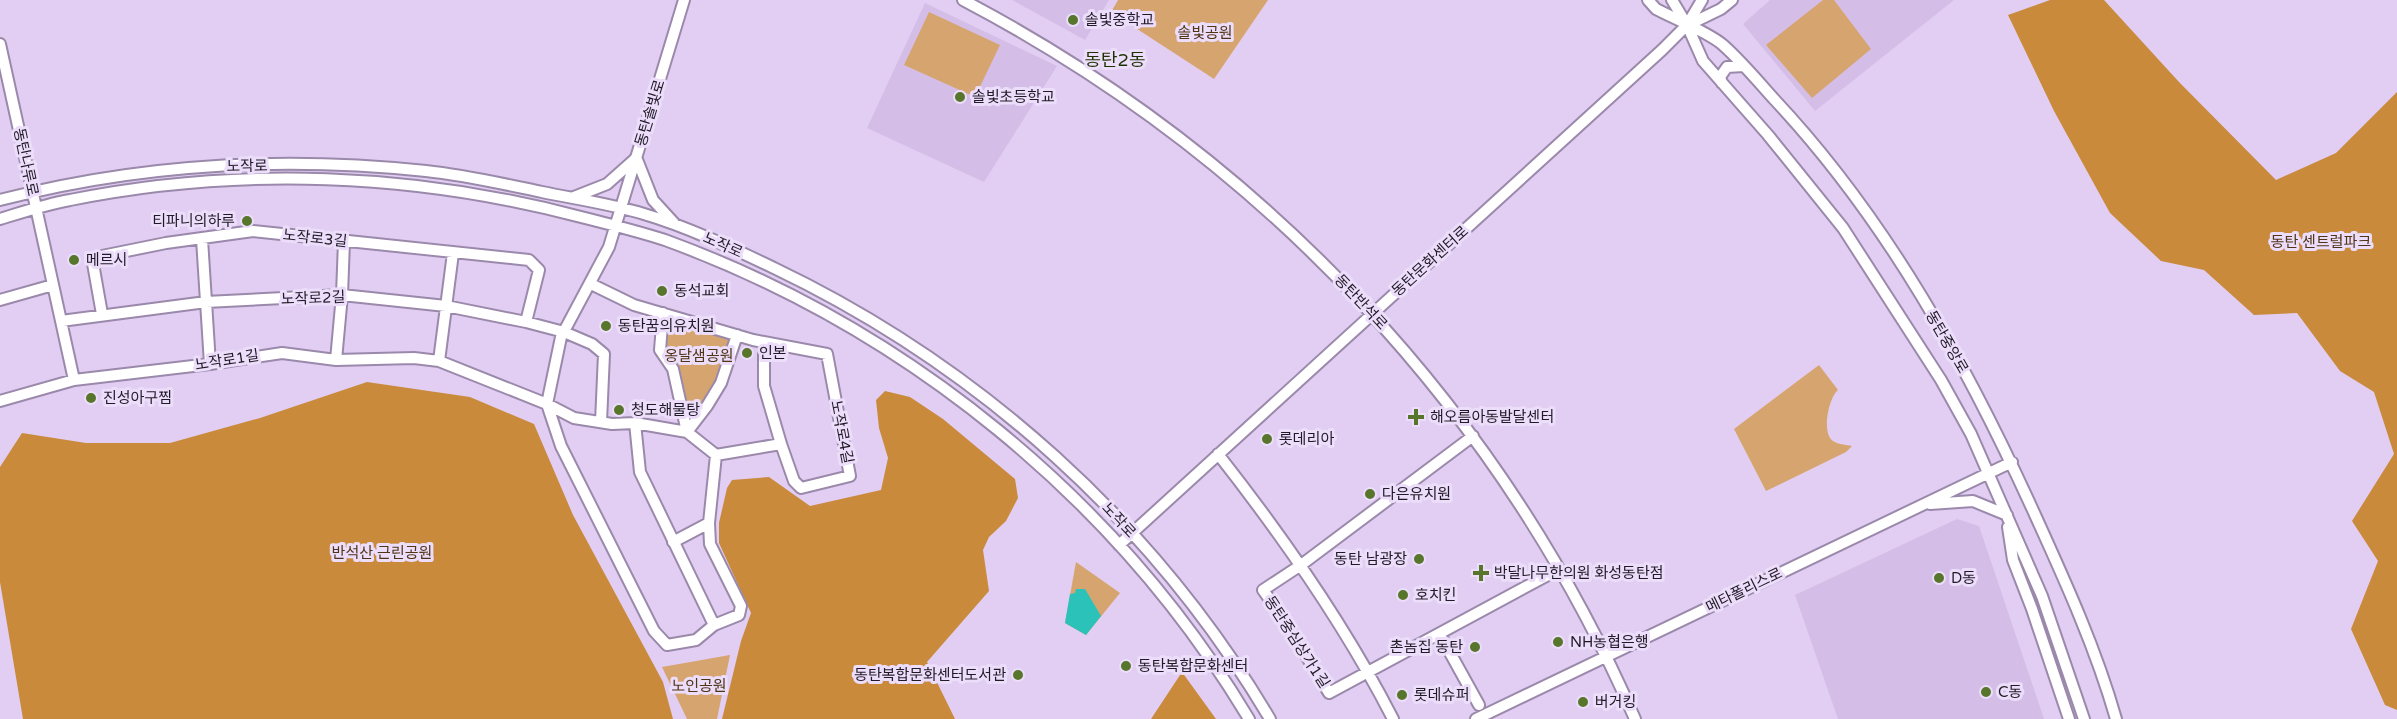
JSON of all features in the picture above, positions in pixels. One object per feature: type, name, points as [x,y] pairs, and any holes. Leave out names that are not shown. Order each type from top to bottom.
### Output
[{"type":"street","name":"동탄솔빛로","points":[[615,225],[684,0]]},
{"type":"street","name":"동탄반석로","points":[[963,0],[1035,38],[1219,168],[1311,251],[1373,313],[1473,436],[1519,503],[1607,656],[1635,719]]},
{"type":"street","name":"동탄중앙로","points":[[1648,0],[1656,9],[1722,44],[1794,120],[1858,200],[1931,312],[1991,419],[2012,462],[2069,588],[2116,719]]},
{"type":"street","name":"동탄중앙로","points":[[1672,0],[1703,61],[1809,185],[1865,261],[1941,380],[1971,434],[1989,473],[2051,619],[2084,719]]},
{"type":"street","name":"동탄문화센터로","points":[[1687,26],[1702,0]]},
{"type":"street","name":"동탄문화센터로","points":[[1119,545],[1687,26],[1724,7],[1732,0]]},
{"type":"street","name":"동탄나루로","points":[[0,44],[36,209]]},
{"type":"street","points":[[1722,83],[1720,77],[1727,67],[1743,66]]},
{"type":"street","points":[[572,198],[607,184],[636,157],[652,200],[677,226],[665,231],[668,242]]},
{"type":"street","name":"노작로","points":[[0,200],[90,179],[202,166],[327,165],[454,175],[620,208],[677,226],[805,283],[896,335],[956,376],[1014,420],[1091,490],[1172,579],[1216,635],[1270,719]]},
{"type":"street","points":[[90,179],[85,190],[94,196]]},
{"type":"street","name":"노작로","points":[[0,219],[69,200],[187,184],[256,180],[381,182],[497,197],[615,225],[668,242],[790,296],[894,354],[982,417],[1078,502],[1119,545],[1158,590],[1211,661],[1249,719]]},
{"type":"street","points":[[568,213],[579,207],[579,201],[572,198]]},
{"type":"street","points":[[36,209],[74,380]]},
{"type":"street","points":[[615,225],[609,246],[591,284],[564,332],[547,404],[561,446],[571,467],[654,631],[667,645],[696,640],[714,626],[739,615],[741,606],[710,544],[709,523],[716,455]]},
{"type":"street","name":"노작로3길","points":[[102,314],[92,258],[166,243],[253,231],[529,260],[539,270],[526,322]]},
{"type":"street","points":[[202,239],[210,364]]},
{"type":"street","points":[[336,360],[344,241]]},
{"type":"street","points":[[439,361],[453,252]]},
{"type":"street","name":"노작로4길","points":[[591,284],[634,305],[764,342],[827,354],[850,476],[801,488],[794,482],[764,386],[764,342]]},
{"type":"street","points":[[0,300],[53,285]]},
{"type":"street","name":"노작로2길","points":[[61,321],[206,302],[342,295],[446,306],[564,332]]},
{"type":"street","points":[[663,313],[660,350],[673,369],[687,432]]},
{"type":"street","points":[[564,332],[592,344],[604,354],[601,422]]},
{"type":"street","points":[[687,432],[721,383],[737,335]]},
{"type":"street","name":"노작로1길","points":[[0,401],[74,380],[210,364],[282,352],[336,360],[414,358],[439,361],[547,404]]},
{"type":"street","points":[[547,404],[574,418],[635,423],[687,432],[716,455],[781,444]]},
{"type":"street","points":[[635,423],[640,472],[714,626]]},
{"type":"street","name":"동탄중심상가1길","points":[[1473,436],[1301,565],[1263,590],[1329,693],[1559,569]]},
{"type":"street","points":[[1218,454],[1264,512],[1301,565],[1369,671],[1393,719]]},
{"type":"street","name":"메타폴리스로","points":[[1476,719],[2012,462]]},
{"type":"street","points":[[1078,502],[1089,500],[1091,490]]},
{"type":"street","points":[[1923,505],[1973,501],[2007,515]]},
{"type":"street","name":"동탄중앙로","points":[[2007,515],[2013,561],[2069,719]]},
{"type":"street","points":[[673,542],[709,523]]},
{"type":"street","points":[[1158,590],[1161,582],[1172,579]]},
{"type":"street","points":[[1443,640],[1479,705]]},
{"type":"shaded area","name":"솔빛중학교","points":[[1012,0],[1109,0],[1085,40]]},
{"type":"shaded area","points":[[1770,0],[1954,0],[1815,111],[1743,24]]},
{"type":"shaded area","name":"솔빛초등학교","points":[[925,3],[1057,66],[984,182],[867,128]]},
{"type":"shaded area","points":[[1957,519],[1979,526],[2044,719],[1838,719],[1795,595]]},
{"type":"shaded area","points":[[1076,589],[1085,589],[1101,616],[1086,635],[1065,623],[1070,594],[1075,593]]},
{"type":"green space","name":"솔빛공원","points":[[1118,0],[1268,0],[1214,79],[1111,12]]},
{"type":"green space","points":[[1823,0],[1834,0],[1871,49],[1812,98],[1766,45]]},
{"type":"green space","name":"동탄 센트럴파크","points":[[2050,0],[2104,0],[2179,82],[2276,180],[2336,153],[2397,92],[2397,710],[2385,705],[2351,629],[2378,561],[2352,521],[2394,454],[2374,392],[2340,371],[2297,313],[2254,315],[2204,270],[2161,261],[2110,213],[2054,111],[2008,15]]},
{"type":"green space","points":[[929,12],[1000,45],[975,97],[904,65]]},
{"type":"green space","name":"옹달샘공원","points":[[665,316],[735,337],[726,367],[688,429],[662,351]]},
{"type":"green space","points":[[1819,365],[1838,390],[1829,407],[1827,431],[1829,437],[1837,443],[1852,446],[1846,452],[1766,491],[1734,429]]},
{"type":"green space","name":"반석산 근린공원","points":[[367,382],[470,397],[534,424],[573,515],[663,682],[673,719],[23,719],[0,582],[0,467],[22,433],[86,443],[170,443],[260,418]]},
{"type":"green space","points":[[885,391],[910,397],[943,419],[1015,479],[1018,498],[1006,521],[989,537],[983,550],[989,591],[927,662],[955,719],[722,719],[741,641],[751,613],[719,543],[719,523],[727,488],[732,480],[769,477],[810,506],[881,490],[888,458],[879,428],[876,400]]},
{"type":"green space","points":[[1076,562],[1120,593],[1086,635],[1065,623]]},
{"type":"green space","name":"노인공원","points":[[730,655],[717,719],[687,719],[662,667]]},
{"type":"green space","points":[[1182,672],[1216,719],[1151,719]]},
{"type":"place","name":"솔빛중학교","points":[[1073,20]]},
{"type":"place","name":"솔빛초등학교","points":[[960,97]]},
{"type":"place","name":"티파니의하루","points":[[247,221]]},
{"type":"place","name":"메르시","points":[[74,260]]},
{"type":"place","name":"동석교회","points":[[662,291]]},
{"type":"place","name":"동탄꿈의유치원","points":[[606,326]]},
{"type":"place","name":"인본","points":[[747,353]]},
{"type":"place","name":"진성아구찜","points":[[91,398]]},
{"type":"place","name":"청도해물탕","points":[[619,410]]},
{"type":"place","name":"해오름아동발달센터","points":[[1416,417]]},
{"type":"place","name":"롯데리아","points":[[1267,439]]},
{"type":"place","name":"다은유치원","points":[[1370,494]]},
{"type":"place","name":"동탄 남광장","points":[[1419,559]]},
{"type":"place","name":"박달나무한의원 화성동탄점","points":[[1481,573]]},
{"type":"place","name":"D동","points":[[1939,578]]},
{"type":"place","name":"호치킨","points":[[1403,595]]},
{"type":"place","name":"NH농협은행","points":[[1558,642]]},
{"type":"place","name":"촌놈집 동탄","points":[[1475,647]]},
{"type":"place","name":"동탄복합문화센터","points":[[1126,666]]},
{"type":"place","name":"동탄복합문화센터도서관","points":[[1018,675]]},
{"type":"place","name":"C동","points":[[1986,692]]},
{"type":"place","name":"롯데슈퍼","points":[[1402,695]]},
{"type":"place","name":"버거킹","points":[[1583,702]]},
{"type":"district","name":"동탄2동","points":[[1115,60]]}]
